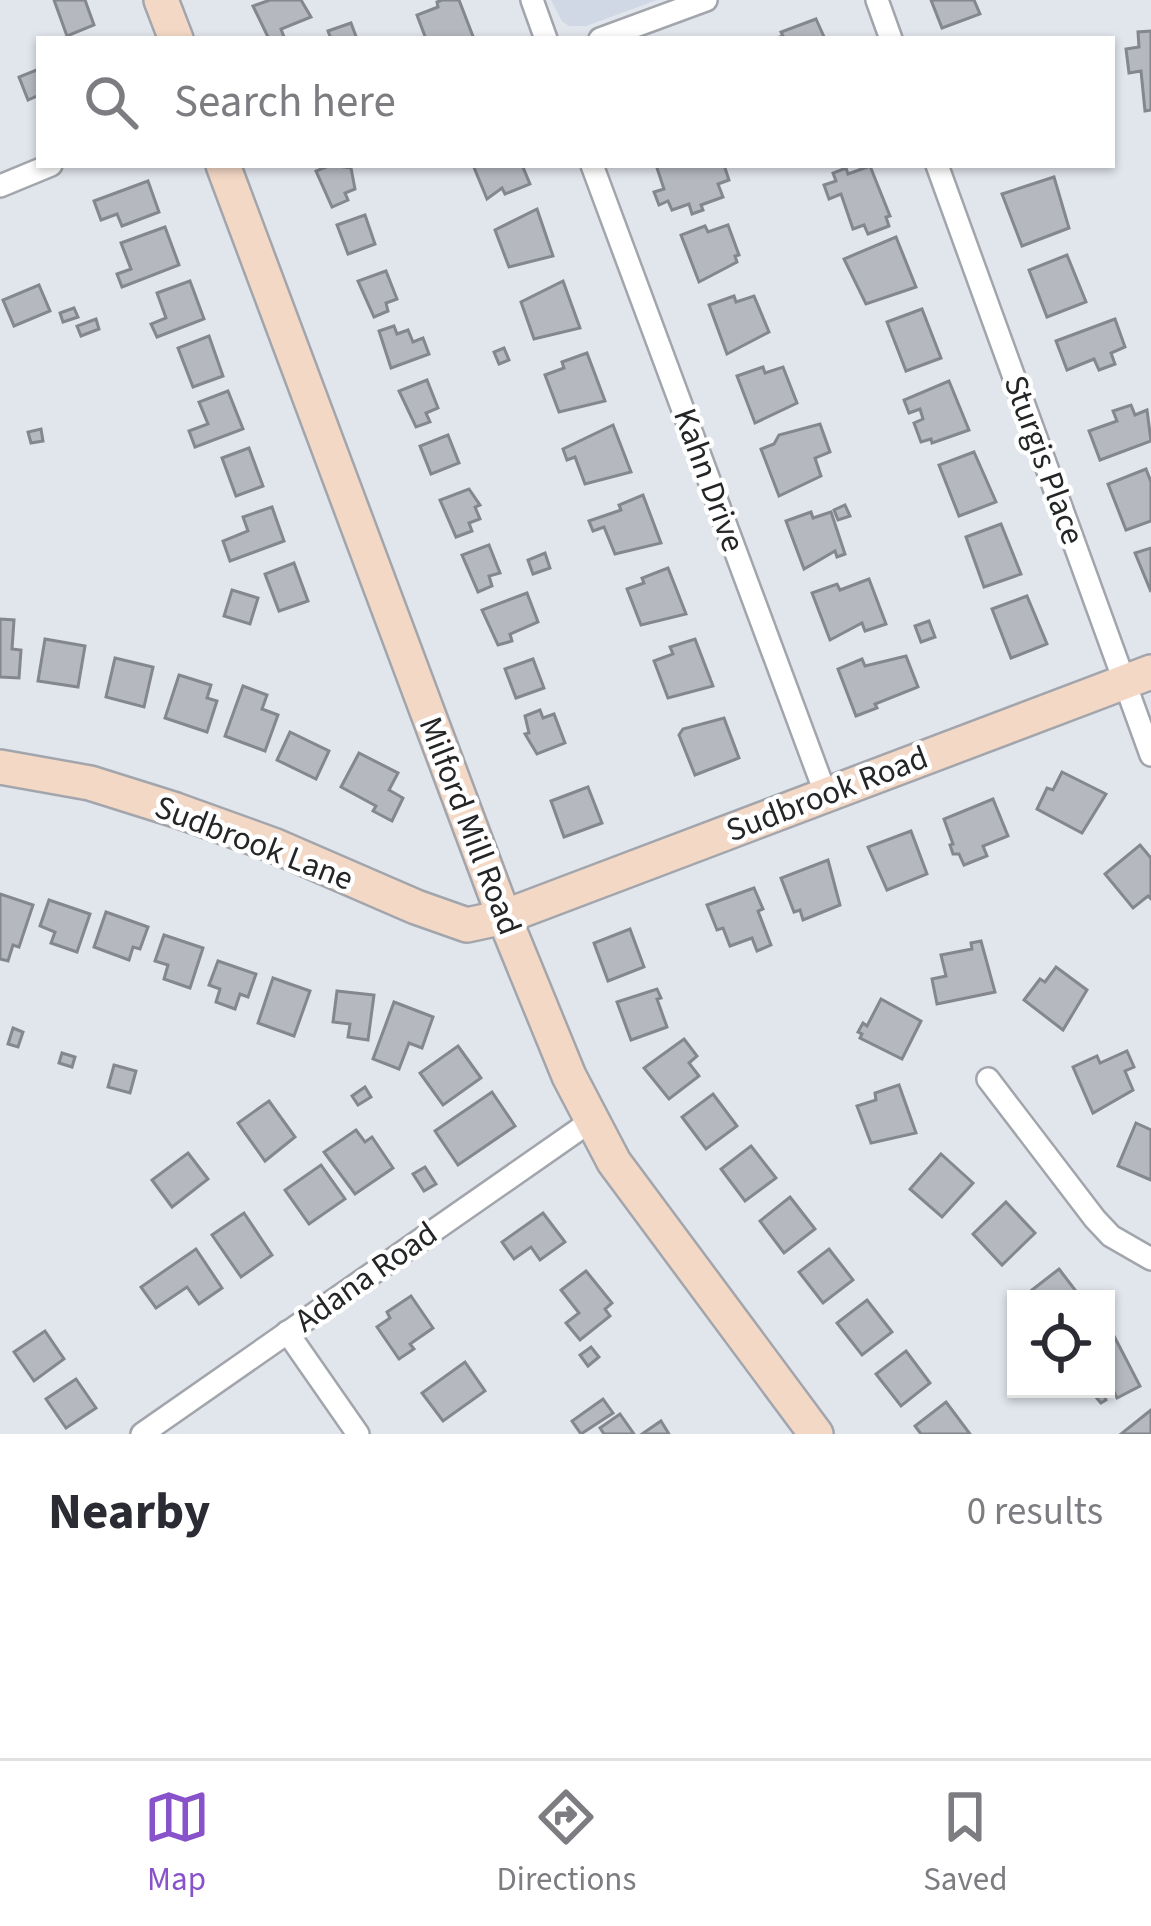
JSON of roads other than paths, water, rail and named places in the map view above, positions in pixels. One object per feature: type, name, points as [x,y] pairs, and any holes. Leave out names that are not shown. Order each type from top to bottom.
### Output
[{"type":"main road","points":[[160,0],[175,36]]},
{"type":"main road","name":"Milford Mill Road","points":[[225,168],[504,916],[591,1120],[646,1209],[816,1434]]},
{"type":"main road","name":"Sudbrook Road","points":[[504,916],[1138,677]]},
{"type":"main road","name":"Sudbrook Lane","points":[[0,767],[90,783],[176,810],[467,925],[504,916]]},
{"type":"street","points":[[532,0],[545,36]]},
{"type":"street","points":[[608,36],[706,0]]},
{"type":"street","points":[[877,0],[890,36]]},
{"type":"street","points":[[0,186],[44,168]]},
{"type":"street","name":"Kahn Drive","points":[[593,168],[826,795]]},
{"type":"street","name":"Sturgis Place","points":[[938,168],[1138,677],[1151,754]]},
{"type":"street","points":[[988,1078],[1095,1219],[1111,1236],[1151,1259]]},
{"type":"street","name":"Adana Road","points":[[142,1434],[591,1120]]},
{"type":"street","points":[[287,1332],[358,1434]]}]
